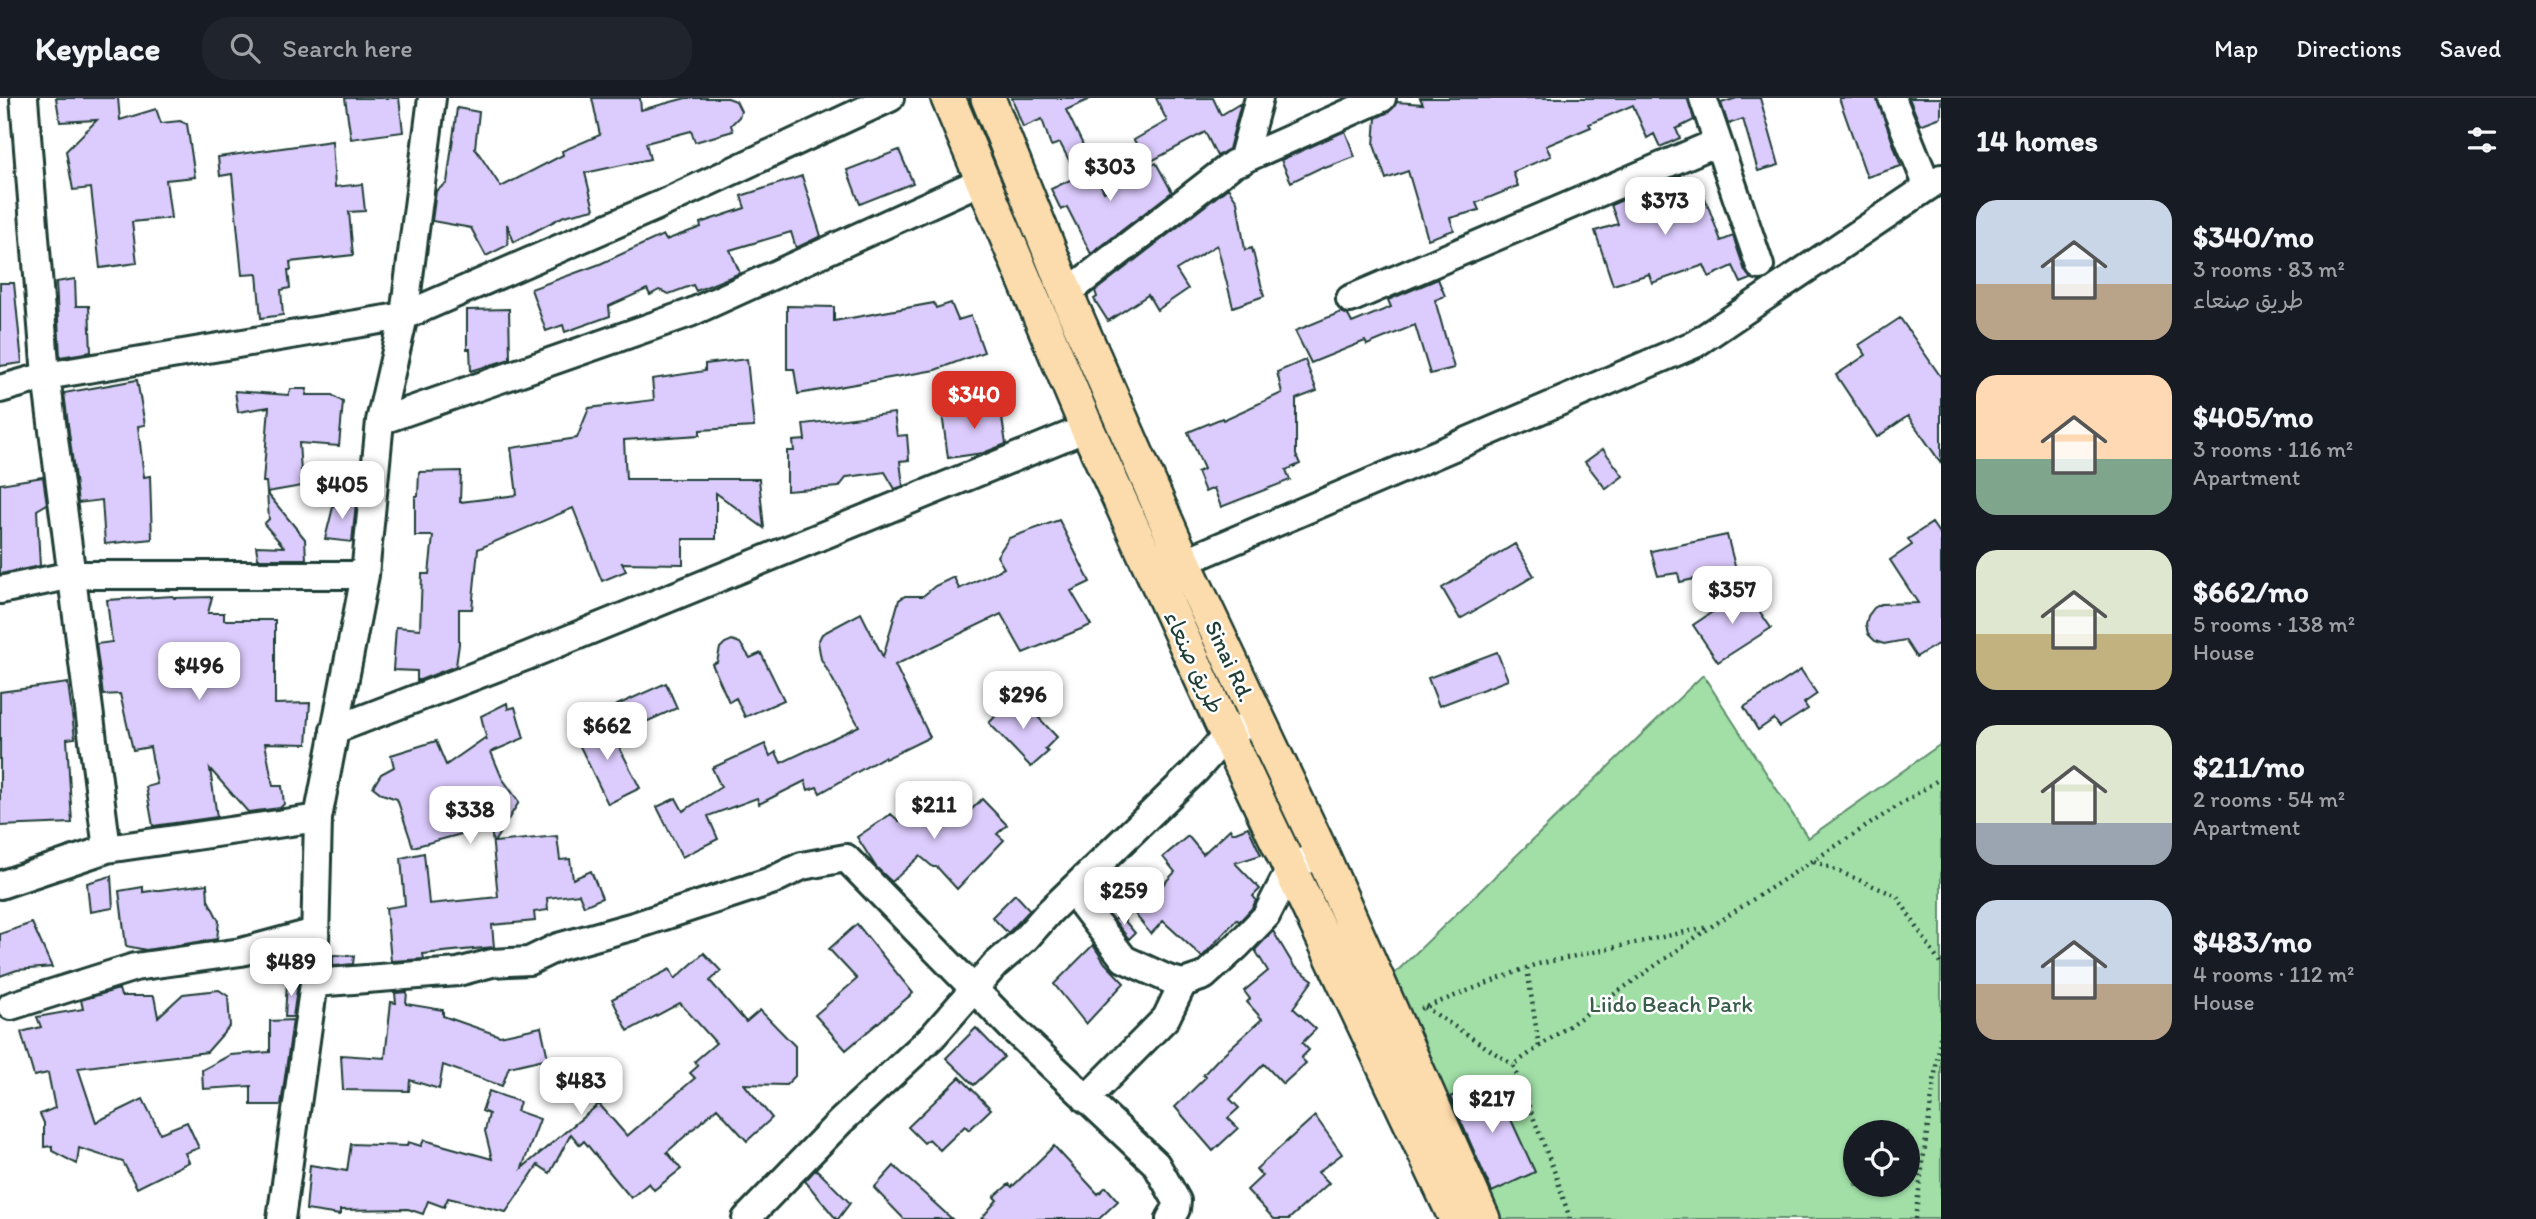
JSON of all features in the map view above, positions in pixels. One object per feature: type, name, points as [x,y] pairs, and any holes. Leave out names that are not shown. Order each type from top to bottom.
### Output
[{"type":"main road","name":"طريق صنعاء","points":[[948,98],[1087,428],[1227,735],[1456,1219]]},
{"type":"main road","name":"Sinai Rd.","points":[[988,98],[1067,293],[1184,562],[1321,852],[1410,1013],[1483,1219]]},
{"type":"street","points":[[24,98],[46,376],[107,849]]},
{"type":"street","points":[[281,1219],[314,983],[318,818],[365,575],[380,421],[404,316],[432,98]]},
{"type":"street","points":[[0,389],[46,376],[404,316],[657,206],[890,98]]},
{"type":"street","points":[[1242,161],[1259,98]]},
{"type":"street","points":[[1703,98],[1760,266]]},
{"type":"street","points":[[1184,562],[1695,344],[1935,183],[1892,98]]},
{"type":"street","points":[[1067,293],[1233,164],[1375,99]]},
{"type":"street","points":[[1350,299],[1718,142]]},
{"type":"street","points":[[380,421],[690,313],[981,181]]},
{"type":"street","points":[[334,730],[527,656],[1087,428]]},
{"type":"street","points":[[0,590],[72,575],[365,575]]},
{"type":"street","points":[[746,1219],[840,1122],[896,1072],[975,990],[995,965],[1025,939],[1049,912],[1195,771],[1227,735],[1258,719]]},
{"type":"street","points":[[0,885],[107,849],[318,818]]},
{"type":"street","points":[[1072,891],[1124,959],[1183,983],[1204,976],[1266,916],[1290,869],[1321,852]]},
{"type":"street","points":[[314,983],[458,971],[492,963],[529,961],[558,947],[634,926],[771,881],[802,866],[846,858],[975,990],[1156,1164],[1177,1201],[1170,1219]]},
{"type":"street","points":[[11,1006],[135,967],[241,952],[315,932]]},
{"type":"street","points":[[1086,1099],[1166,1018],[1183,983]]},
{"type":"path","points":[[1513,1065],[1712,926],[1941,778]]},
{"type":"path","points":[[1813,861],[1897,896],[1938,955],[1941,965]]},
{"type":"path","points":[[1410,1013],[1527,968],[1712,926]]},
{"type":"path","points":[[1527,968],[1539,1047]]},
{"type":"path","points":[[1410,1013],[1513,1065],[1570,1219]]},
{"type":"path","points":[[1915,1219],[1941,1031]]},
{"type":"green space","name":"Liido Beach Park","points":[[1703,675],[1808,838],[1941,744],[1941,1219],[1491,1219],[1391,977]]},
{"type":"building","points":[[56,98],[118,98],[120,120],[156,109],[161,123],[180,121],[187,124],[195,177],[166,180],[171,218],[132,222],[137,263],[100,268],[91,188],[73,190],[66,151],[97,120],[60,122]]},
{"type":"building","points":[[345,98],[399,98],[403,132],[351,139]]},
{"type":"building","points":[[592,98],[640,98],[641,110],[686,98],[728,98],[736,101],[741,111],[731,125],[733,131],[695,142],[691,131],[646,143],[650,159],[585,173],[594,209],[564,216],[514,242],[507,224],[508,245],[486,256],[471,228],[432,221],[436,191],[447,183],[457,108],[479,112],[475,148],[501,187],[563,155],[562,151],[600,135]]},
{"type":"building","points":[[1012,98],[1092,98],[1066,110],[1087,153],[1070,162],[1060,143],[1051,146],[1042,119],[1023,127]]},
{"type":"building","points":[[1156,98],[1213,98],[1221,115],[1241,103],[1229,149],[1217,156],[1205,132],[1148,163],[1134,140],[1167,121]]},
{"type":"building","points":[[1420,98],[1688,98],[1694,120],[1676,129],[1680,138],[1660,147],[1654,134],[1647,138],[1633,105],[1589,124],[1591,127],[1546,146],[1551,156],[1513,172],[1518,186],[1476,203],[1479,210],[1450,218],[1454,230],[1428,239],[1408,171],[1386,179],[1374,145],[1376,118],[1389,112],[1397,102],[1423,104]]},
{"type":"building","points":[[1737,98],[1760,98],[1779,165],[1758,171],[1743,119],[1728,124],[1721,103]]},
{"type":"building","points":[[1839,98],[1877,98],[1901,166],[1867,177]]},
{"type":"building","points":[[1909,98],[1941,98],[1941,117],[1920,125]]},
{"type":"building","points":[[1345,131],[1355,157],[1325,168],[1324,166],[1291,182],[1281,160]]},
{"type":"building","points":[[332,141],[335,187],[362,184],[365,211],[349,212],[353,255],[290,262],[290,288],[281,290],[283,315],[261,318],[257,274],[242,275],[232,174],[220,176],[218,157]]},
{"type":"building","points":[[899,150],[913,183],[860,204],[847,170]]},
{"type":"building","points":[[1156,163],[1172,192],[1091,254],[1067,207],[1061,210],[1051,189],[1093,169],[1104,192]]},
{"type":"building","points":[[1680,175],[1688,202],[1704,195],[1721,241],[1733,236],[1745,271],[1751,279],[1741,283],[1733,266],[1709,277],[1704,265],[1652,283],[1649,274],[1613,285],[1595,231],[1618,224],[1611,205]]},
{"type":"building","points":[[802,176],[821,236],[796,248],[791,232],[730,250],[740,273],[696,291],[693,285],[669,294],[659,290],[650,295],[647,289],[609,306],[610,316],[565,332],[563,325],[546,331],[531,289],[600,264],[663,235],[666,240],[701,227],[700,223],[745,208],[741,196]]},
{"type":"building","points":[[1228,188],[1237,201],[1245,250],[1252,248],[1264,296],[1233,307],[1217,245],[1176,270],[1188,289],[1157,310],[1148,295],[1108,321],[1094,299],[1097,297],[1095,291]]},
{"type":"building","points":[[75,279],[76,306],[89,306],[91,352],[60,357],[56,282]]},
{"type":"building","points":[[1438,279],[1445,296],[1435,300],[1454,368],[1430,374],[1415,325],[1367,345],[1365,341],[1311,363],[1295,331],[1341,312],[1348,315],[1352,323],[1391,307],[1388,300]]},
{"type":"building","points":[[0,283],[14,283],[22,363],[0,366]]},
{"type":"building","points":[[934,303],[936,308],[951,303],[958,320],[971,316],[984,352],[935,370],[798,394],[794,369],[787,369],[787,306],[834,307],[834,321]]},
{"type":"building","points":[[509,309],[510,359],[471,371],[470,349],[467,349],[467,310]]},
{"type":"building","points":[[1900,318],[1941,377],[1941,463],[1908,416],[1877,437],[1836,375],[1866,355],[1859,345]]},
{"type":"building","points":[[747,359],[754,427],[700,430],[700,435],[624,440],[626,479],[759,479],[764,528],[716,493],[716,539],[683,539],[683,564],[622,563],[626,571],[602,581],[573,508],[478,549],[472,609],[459,609],[456,666],[420,680],[417,680],[417,671],[393,670],[396,627],[420,629],[422,574],[429,574],[433,536],[415,536],[415,496],[418,496],[419,472],[461,471],[460,502],[517,495],[511,448],[577,438],[589,408],[654,400],[652,379],[705,371],[705,364]]},
{"type":"building","points":[[1305,360],[1317,391],[1296,399],[1296,455],[1300,464],[1286,470],[1290,480],[1221,507],[1214,488],[1205,492],[1197,472],[1204,469],[1188,432],[1222,418],[1223,420],[1282,393],[1277,372]]},
{"type":"building","points":[[137,380],[145,425],[138,426],[144,477],[150,476],[152,539],[105,544],[102,500],[78,503],[64,393]]},
{"type":"building","points":[[291,389],[307,389],[306,395],[332,395],[343,402],[339,446],[299,443],[302,486],[267,492],[266,482],[263,482],[269,407],[238,412],[235,391],[288,395]]},
{"type":"building","points":[[1000,405],[1006,444],[983,453],[948,458],[942,413]]},
{"type":"building","points":[[894,413],[897,436],[907,435],[909,460],[900,461],[903,486],[895,489],[885,472],[847,477],[839,487],[787,491],[787,451],[794,451],[793,441],[805,440],[803,424]]},
{"type":"building","points":[[1603,449],[1623,476],[1606,489],[1585,462]]},
{"type":"building","points":[[43,477],[47,504],[37,510],[40,566],[0,574],[0,484]]},
{"type":"building","points":[[267,493],[305,539],[306,559],[258,559],[256,546],[284,547],[264,524],[269,519]]},
{"type":"building","points":[[335,499],[356,502],[352,542],[325,539]]},
{"type":"building","points":[[1059,520],[1090,582],[1071,591],[1091,625],[1023,653],[1001,614],[895,665],[930,737],[885,759],[884,757],[820,793],[817,787],[808,790],[805,781],[759,804],[757,798],[708,816],[718,839],[682,857],[657,807],[676,798],[683,811],[721,787],[712,768],[765,744],[770,756],[776,752],[781,763],[859,726],[821,659],[818,642],[822,634],[861,613],[883,657],[899,600],[905,596],[923,596],[935,586],[954,577],[959,589],[1004,568],[997,556],[1009,538]]},
{"type":"building","points":[[1932,523],[1941,536],[1941,642],[1916,657],[1905,640],[1884,644],[1875,641],[1868,634],[1866,625],[1868,616],[1881,604],[1918,603],[1890,560],[1912,545],[1908,539]]},
{"type":"building","points":[[1727,535],[1736,570],[1680,582],[1678,573],[1658,576],[1651,551]]},
{"type":"building","points":[[1515,544],[1534,576],[1460,619],[1442,588]]},
{"type":"building","points":[[1745,590],[1771,628],[1718,662],[1693,625]]},
{"type":"building","points":[[173,596],[212,597],[208,613],[224,613],[224,620],[275,620],[275,704],[310,703],[307,744],[265,743],[273,786],[282,786],[284,804],[280,808],[248,812],[210,769],[217,817],[153,826],[146,787],[157,784],[150,747],[133,750],[120,694],[103,695],[96,644],[112,642],[107,600]]},
{"type":"building","points":[[732,640],[740,643],[750,658],[761,653],[784,700],[745,717],[736,698],[729,702],[712,664],[717,662],[720,648]]},
{"type":"building","points":[[1497,652],[1508,680],[1439,706],[1428,678]]},
{"type":"building","points":[[1801,670],[1817,694],[1804,703],[1808,709],[1780,727],[1774,719],[1758,730],[1744,707]]},
{"type":"building","points":[[68,683],[75,738],[67,739],[72,823],[0,826],[0,692]]},
{"type":"building","points":[[666,683],[677,708],[617,735],[606,710]]},
{"type":"building","points":[[1016,694],[1057,737],[1045,749],[1048,752],[1031,767],[989,723]]},
{"type":"building","points":[[507,703],[508,709],[515,707],[524,738],[491,752],[502,778],[519,802],[494,842],[557,836],[560,860],[570,859],[573,879],[591,871],[602,898],[584,906],[579,894],[547,898],[548,910],[534,912],[535,921],[492,925],[494,947],[423,954],[424,959],[391,961],[386,908],[405,905],[401,858],[424,853],[429,904],[498,897],[491,826],[413,847],[397,799],[382,794],[373,787],[381,774],[394,767],[391,755],[436,741],[446,765],[485,738],[487,741],[481,716]]},
{"type":"building","points":[[606,721],[640,788],[608,804],[575,736]]},
{"type":"building","points":[[930,794],[957,824],[982,799],[1007,825],[997,834],[1004,840],[957,889],[937,867],[933,867],[920,856],[892,882],[876,867],[857,837],[891,814],[900,822]]},
{"type":"building","points":[[1248,827],[1261,855],[1235,863],[1260,889],[1253,896],[1256,900],[1253,907],[1239,922],[1237,919],[1202,957],[1163,921],[1151,934],[1135,914],[1175,872],[1163,857],[1188,836],[1203,854],[1230,829],[1233,833]]},
{"type":"building","points":[[111,876],[113,908],[90,912],[87,883]]},
{"type":"building","points":[[207,884],[208,900],[219,921],[217,939],[146,950],[126,946],[119,891],[143,887],[143,892]]},
{"type":"building","points":[[1015,894],[1030,910],[1008,933],[992,917]]},
{"type":"building","points":[[1119,914],[1135,933],[1129,939],[1114,920]]},
{"type":"building","points":[[32,923],[52,967],[17,970],[0,976],[0,934]]},
{"type":"building","points":[[857,924],[913,993],[846,1050],[815,1015],[857,979],[829,949]]},
{"type":"building","points":[[1273,931],[1294,966],[1313,980],[1293,1008],[1316,1029],[1302,1043],[1309,1050],[1301,1058],[1306,1063],[1283,1084],[1264,1064],[1230,1099],[1239,1108],[1228,1118],[1238,1128],[1213,1151],[1175,1107],[1206,1077],[1203,1075],[1218,1059],[1262,1019],[1247,1002],[1250,999],[1244,991],[1268,971],[1255,950]]},
{"type":"building","points":[[1093,945],[1124,983],[1086,1024],[1054,984]]},
{"type":"building","points":[[704,953],[721,971],[710,981],[746,1022],[760,1010],[795,1046],[795,1076],[786,1085],[744,1084],[772,1118],[747,1141],[717,1108],[667,1152],[681,1169],[654,1190],[649,1183],[631,1198],[584,1141],[580,1145],[571,1134],[550,1173],[538,1165],[506,1212],[448,1198],[444,1207],[428,1201],[423,1214],[408,1209],[340,1210],[340,1215],[306,1210],[310,1165],[347,1171],[351,1144],[407,1146],[408,1142],[421,1146],[424,1140],[492,1159],[485,1131],[489,1114],[482,1111],[489,1091],[520,1102],[517,1111],[540,1119],[522,1168],[599,1104],[627,1136],[695,1078],[690,1073],[698,1066],[695,1061],[716,1043],[680,1003],[628,1031],[612,999],[670,969],[675,979]]},
{"type":"building","points":[[333,955],[354,956],[353,964],[333,966]]},
{"type":"building","points":[[287,981],[298,982],[293,1017],[285,1017]]},
{"type":"building","points":[[119,989],[121,996],[154,996],[158,1017],[183,994],[219,990],[228,996],[230,1026],[207,1052],[78,1068],[96,1122],[143,1099],[160,1133],[187,1122],[199,1148],[185,1153],[189,1162],[137,1188],[123,1162],[79,1148],[77,1164],[52,1151],[52,1146],[44,1147],[44,1123],[40,1114],[55,1108],[48,1073],[34,1076],[21,1032],[41,1027],[37,1017],[83,1009],[81,1000]]},
{"type":"building","points":[[407,992],[406,1004],[443,1010],[443,1016],[500,1036],[541,1027],[548,1058],[509,1067],[502,1086],[443,1065],[439,1089],[410,1080],[409,1091],[343,1090],[341,1055],[385,1058],[391,1002],[396,1003],[395,993]]},
{"type":"building","points":[[293,1020],[281,1105],[251,1105],[251,1086],[203,1089],[202,1070],[230,1055],[270,1052],[270,1021]]},
{"type":"building","points":[[976,1028],[1004,1057],[974,1085],[946,1058]]},
{"type":"building","points":[[960,1077],[991,1109],[969,1130],[965,1126],[940,1150],[929,1139],[924,1143],[908,1127]]},
{"type":"building","points":[[1492,1078],[1535,1172],[1492,1192],[1450,1097]]},
{"type":"building","points":[[1315,1116],[1342,1154],[1318,1172],[1329,1183],[1289,1219],[1274,1219],[1247,1190],[1262,1176],[1256,1169]]},
{"type":"building","points":[[1054,1146],[1098,1194],[1106,1187],[1118,1201],[1099,1219],[981,1219],[997,1200],[994,1197],[1009,1184],[1012,1187]]},
{"type":"building","points":[[894,1166],[952,1219],[904,1219],[874,1188]]},
{"type":"building","points":[[816,1169],[850,1203],[838,1219],[805,1181]]}]
